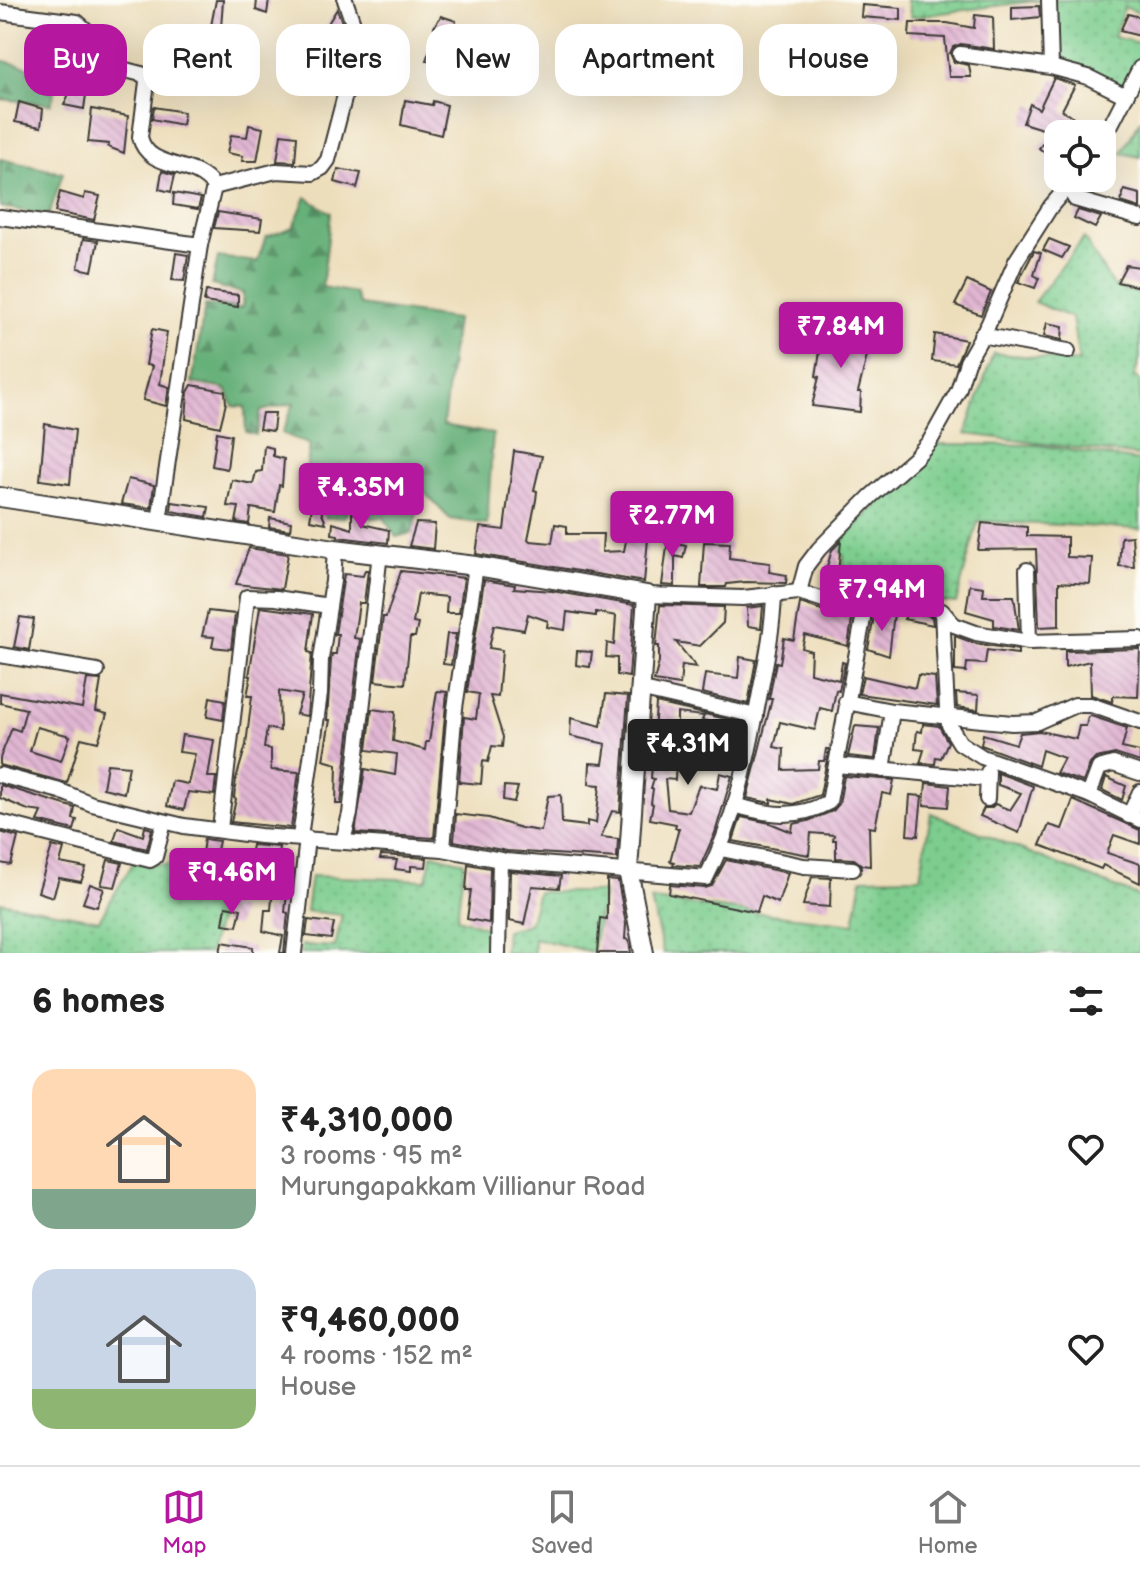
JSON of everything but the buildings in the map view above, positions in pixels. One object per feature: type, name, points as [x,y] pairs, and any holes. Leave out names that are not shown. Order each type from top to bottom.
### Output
[{"type":"main road","points":[[0,497],[335,549],[476,566],[647,595],[628,870],[644,953]]},
{"type":"street","points":[[214,187],[276,171],[313,173],[328,160],[356,53],[357,35],[345,0]]},
{"type":"street","points":[[1049,0],[1051,67]]},
{"type":"street","points":[[0,12],[77,22],[86,30],[89,55],[95,62],[145,75],[142,145],[152,157],[198,171],[214,187],[200,245],[159,521]]},
{"type":"street","points":[[960,54],[1051,67],[1088,77],[1126,96]]},
{"type":"street","points":[[1113,120],[1140,68]]},
{"type":"street","points":[[799,592],[806,566],[819,549],[930,441],[958,391],[967,362],[1016,261],[1063,192]]},
{"type":"street","points":[[1073,192],[1075,199],[1140,218]]},
{"type":"street","points":[[0,217],[200,245]]},
{"type":"street","points":[[981,335],[1068,351]]},
{"type":"street","points":[[294,953],[335,549]]},
{"type":"street","points":[[343,841],[350,814],[380,553]]},
{"type":"street","points":[[443,849],[455,708],[476,566]]},
{"type":"street","points":[[1027,570],[1029,642]]},
{"type":"street","points":[[647,595],[743,598],[799,592],[827,601],[917,599],[942,611],[954,625],[1029,642],[1140,639]]},
{"type":"street","points":[[0,775],[60,791],[92,804],[164,822],[260,836],[443,849],[500,860],[706,878],[721,849],[756,716],[771,639],[774,594]]},
{"type":"street","points":[[220,829],[247,597],[329,606]]},
{"type":"street","points":[[734,805],[784,815],[812,811],[829,802],[864,600]]},
{"type":"street","points":[[942,611],[949,725],[960,743],[990,760],[1089,795],[1134,818],[1140,792]]},
{"type":"street","points":[[0,655],[97,671]]},
{"type":"street","points":[[639,689],[756,716]]},
{"type":"street","points":[[846,702],[892,711],[1037,722],[1075,705],[1091,705],[1140,722]]},
{"type":"street","points":[[883,770],[892,711]]},
{"type":"street","points":[[987,799],[986,779],[990,760]]},
{"type":"street","points":[[1089,795],[1099,768],[1113,764],[1140,773]]},
{"type":"street","points":[[836,765],[986,779]]},
{"type":"street","points":[[0,822],[150,860],[155,857],[164,822]]},
{"type":"street","points":[[721,849],[789,864],[853,869]]},
{"type":"street","points":[[498,953],[500,860]]},
{"type":"green space","points":[[907,0],[1042,0],[911,17]]},
{"type":"green space","points":[[1052,0],[1140,0],[1140,13],[1124,7],[1114,37],[1140,43],[1140,59],[1125,90],[1057,61]]},
{"type":"green space","points":[[0,60],[24,66],[24,96],[53,96],[51,104],[0,99]]},
{"type":"green space","points":[[1140,121],[1140,157],[1121,153]]},
{"type":"green space","points":[[0,159],[63,173],[49,215],[0,207]]},
{"type":"green space","points":[[306,197],[331,213],[322,287],[355,293],[360,305],[456,319],[443,425],[493,434],[487,524],[450,519],[423,491],[412,533],[396,537],[384,518],[370,518],[354,505],[344,517],[326,518],[306,471],[310,445],[282,433],[294,403],[261,411],[256,435],[246,432],[245,407],[233,406],[226,389],[192,383],[205,305],[242,308],[243,293],[212,285],[218,257],[257,262],[266,237],[293,227]]},
{"type":"green space","points":[[1084,238],[1113,286],[1140,294],[1140,358],[1134,377],[1140,380],[1140,456],[966,434],[993,353],[1079,362],[1072,318],[1034,302]]},
{"type":"green space","points":[[938,444],[1037,445],[1140,461],[1140,529],[978,521],[956,603],[839,591],[844,558],[837,544]]},
{"type":"green space","points":[[931,813],[1140,897],[1140,953],[663,953],[651,900],[854,924],[862,878],[920,877]]},
{"type":"green space","points":[[432,854],[464,862],[457,918],[495,930],[494,953],[301,953],[302,945],[335,947],[342,915],[306,911],[311,876],[426,880]]},
{"type":"green space","points":[[133,863],[233,868],[209,953],[0,953],[0,902],[99,920]]},
{"type":"green space","points":[[538,892],[604,892],[592,952],[534,938],[534,953],[504,953],[506,930],[529,924]]}]
